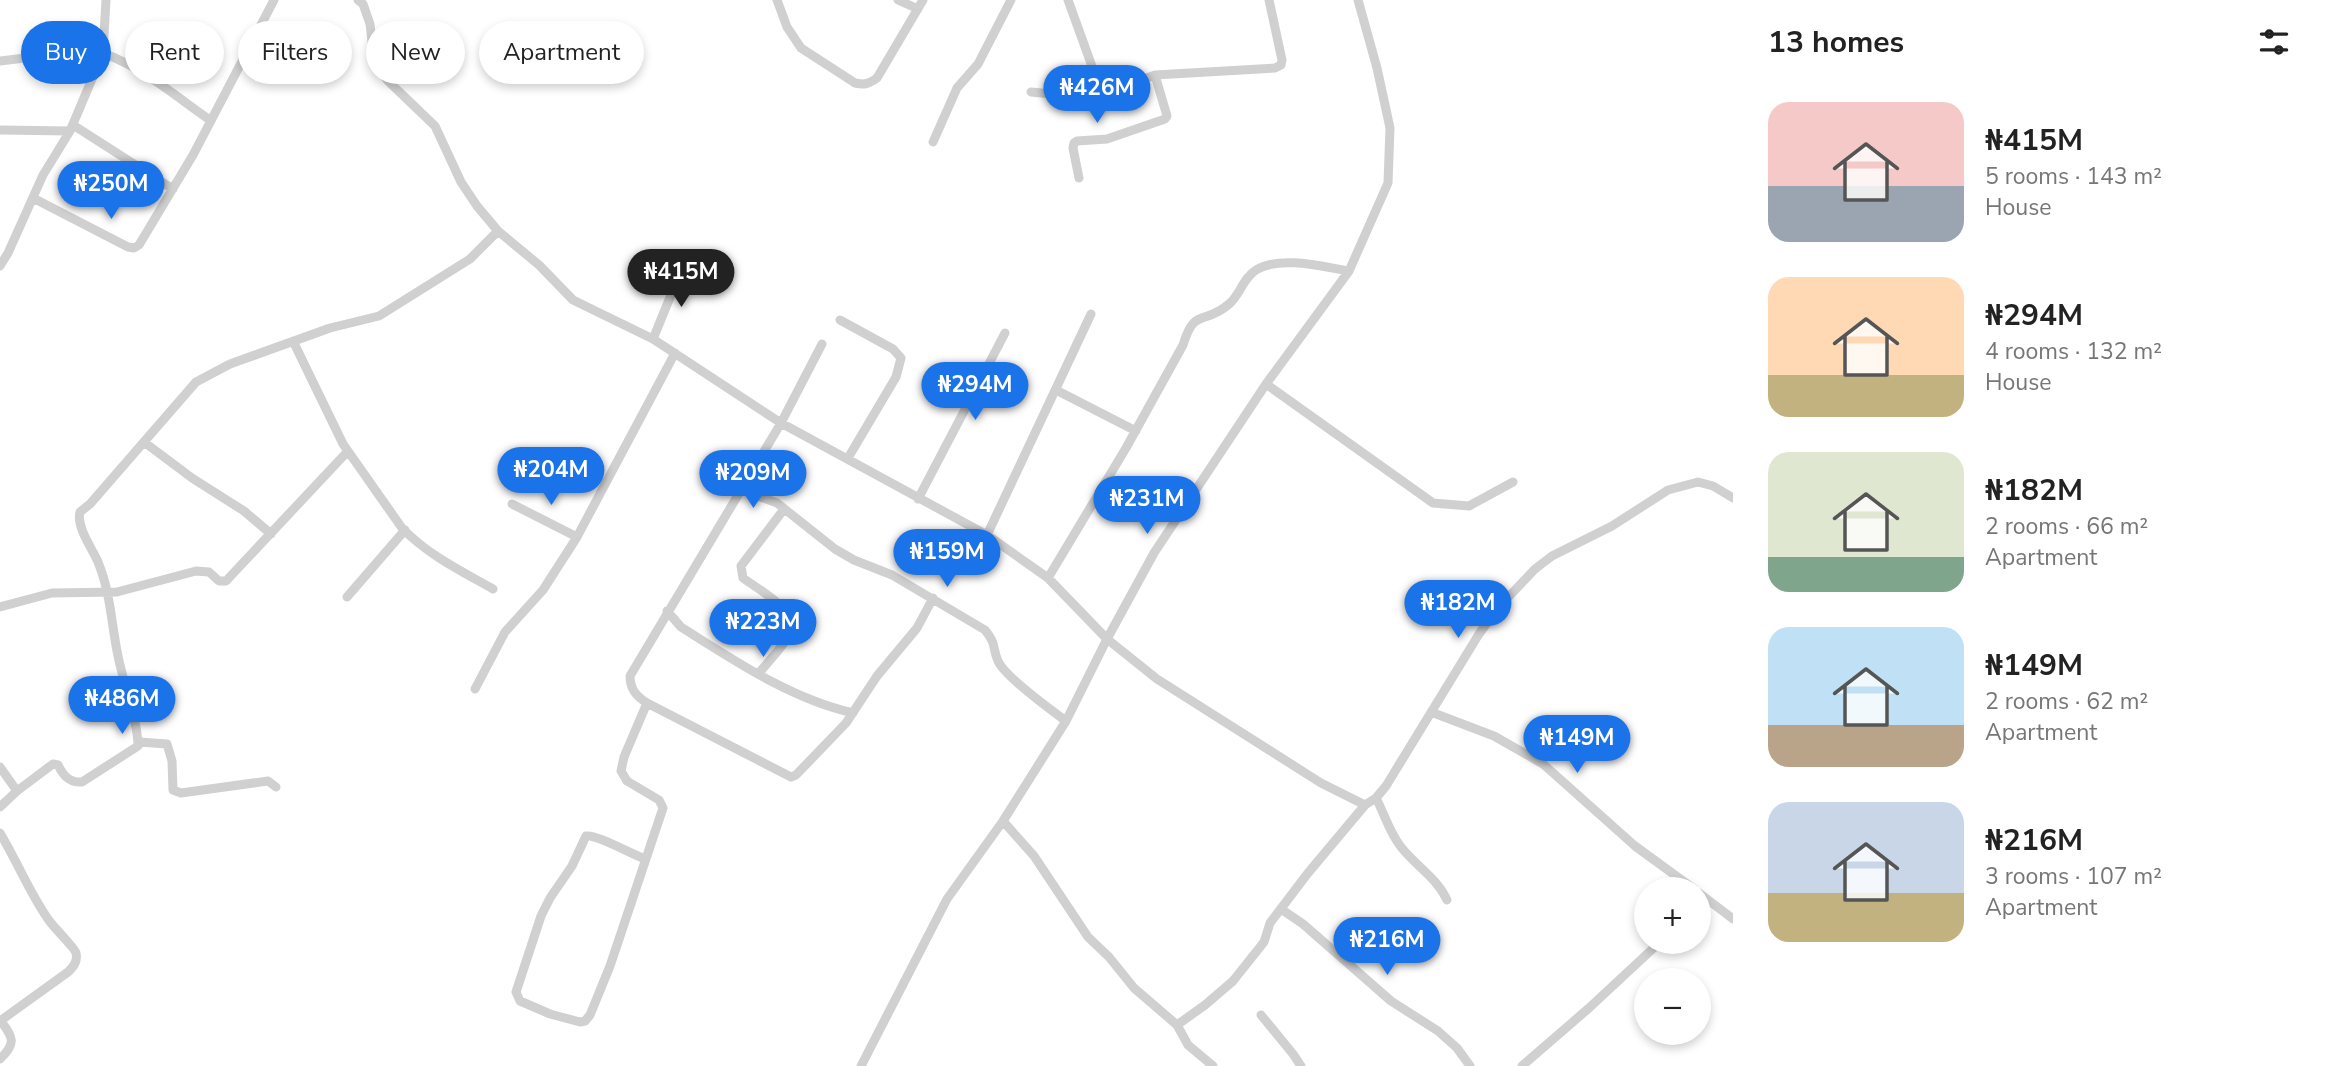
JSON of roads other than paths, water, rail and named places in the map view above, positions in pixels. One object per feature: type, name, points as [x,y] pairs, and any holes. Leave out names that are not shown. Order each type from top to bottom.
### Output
[{"type":"street","points":[[105,21],[106,0]]},
{"type":"street","points":[[33,198],[128,247],[139,245],[224,98],[274,0]]},
{"type":"street","points":[[358,0],[363,4],[370,24],[374,59],[387,81],[435,126],[461,183],[498,231],[539,265],[573,300],[653,339],[781,423],[987,535],[1048,578],[1107,639],[1157,679],[1321,783],[1366,805]]},
{"type":"street","points":[[778,0],[787,27],[801,48],[855,83],[863,85],[877,78],[920,4],[898,0]]},
{"type":"street","points":[[933,142],[957,88],[978,64],[1011,0]]},
{"type":"street","points":[[1068,0],[1102,94]]},
{"type":"street","points":[[1031,92],[1073,96],[1102,94],[1155,75],[1275,68],[1281,65],[1282,60],[1269,0]]},
{"type":"street","points":[[861,1066],[947,899],[1003,821],[1066,721],[1154,553],[1266,384],[1349,271],[1388,183],[1390,128],[1358,0]]},
{"type":"street","points":[[111,55],[150,78],[210,120]]},
{"type":"street","points":[[0,61],[21,58]]},
{"type":"street","points":[[1079,178],[1074,143],[1107,139],[1165,119],[1167,116],[1155,75]]},
{"type":"street","points":[[0,266],[47,168],[71,128],[90,84]]},
{"type":"street","points":[[0,131],[71,128],[173,188]]},
{"type":"street","points":[[0,807],[53,764],[58,765],[64,776],[75,783],[82,782],[136,748],[139,742],[117,654],[109,593],[81,527],[79,512],[90,504],[196,382],[230,364],[293,341],[330,328],[379,316],[470,259],[498,231]]},
{"type":"street","points":[[1048,578],[1136,431],[1194,320],[1213,315],[1231,303],[1256,270],[1286,263],[1349,271]]},
{"type":"street","points":[[653,339],[682,268]]},
{"type":"street","points":[[987,535],[1091,314]]},
{"type":"street","points":[[841,320],[893,349],[901,358],[896,377],[848,458]]},
{"type":"street","points":[[918,499],[1005,332]]},
{"type":"street","points":[[293,341],[330,419],[348,450],[405,530],[439,558],[493,589]]},
{"type":"street","points":[[822,344],[781,423],[630,676],[633,691],[647,703],[791,777],[834,736],[853,713],[877,676],[916,628],[933,598]]},
{"type":"street","points":[[475,690],[505,632],[543,590],[577,537],[676,353]]},
{"type":"street","points":[[1266,384],[1433,503],[1469,506],[1513,482]]},
{"type":"street","points":[[1056,390],[1136,431]]},
{"type":"street","points":[[144,442],[192,478],[244,511],[271,534]]},
{"type":"street","points":[[0,607],[52,593],[109,593],[196,571],[209,572],[219,581],[226,581],[348,450]]},
{"type":"street","points":[[1177,1025],[1233,981],[1264,942],[1270,923],[1308,873],[1366,805],[1386,786],[1479,634],[1518,586],[1552,556],[1612,526],[1668,490],[1698,482],[1713,486],[1733,498]]},
{"type":"street","points":[[745,483],[758,496],[777,503],[817,537],[845,555],[892,575],[985,630],[993,640],[998,662],[1038,701],[1066,721]]},
{"type":"street","points":[[512,504],[577,537]]},
{"type":"street","points":[[759,673],[792,630],[793,621],[790,614],[777,602],[743,578],[741,566],[784,509]]},
{"type":"street","points":[[347,597],[405,530]]},
{"type":"street","points":[[667,611],[681,627],[793,694],[823,706],[853,713]]},
{"type":"street","points":[[645,859],[625,852],[596,836],[586,836],[572,866],[541,916],[516,992],[520,1002],[580,1022],[590,1015],[610,966],[663,804],[627,782],[621,771],[624,757],[647,703]]},
{"type":"street","points":[[1430,712],[1494,736],[1543,764],[1635,846],[1678,877]]},
{"type":"street","points":[[139,742],[167,744],[172,761],[173,790],[181,793],[268,781],[276,787]]},
{"type":"street","points":[[0,766],[17,791]]},
{"type":"street","points":[[1376,798],[1390,833],[1402,849],[1441,887],[1447,900]]},
{"type":"street","points":[[1003,821],[1034,856],[1088,937],[1109,957],[1134,988],[1177,1025],[1188,1045],[1213,1066]]},
{"type":"street","points":[[0,833],[37,904],[76,953],[75,964],[68,972],[0,1021],[11,1036],[12,1042],[8,1052],[0,1059]]},
{"type":"street","points":[[1711,904],[1733,919]]},
{"type":"street","points":[[1281,909],[1303,924],[1391,1001],[1438,1031],[1457,1048],[1469,1066]]},
{"type":"street","points":[[1522,1066],[1647,954]]},
{"type":"street","points":[[1261,1015],[1301,1066]]}]
